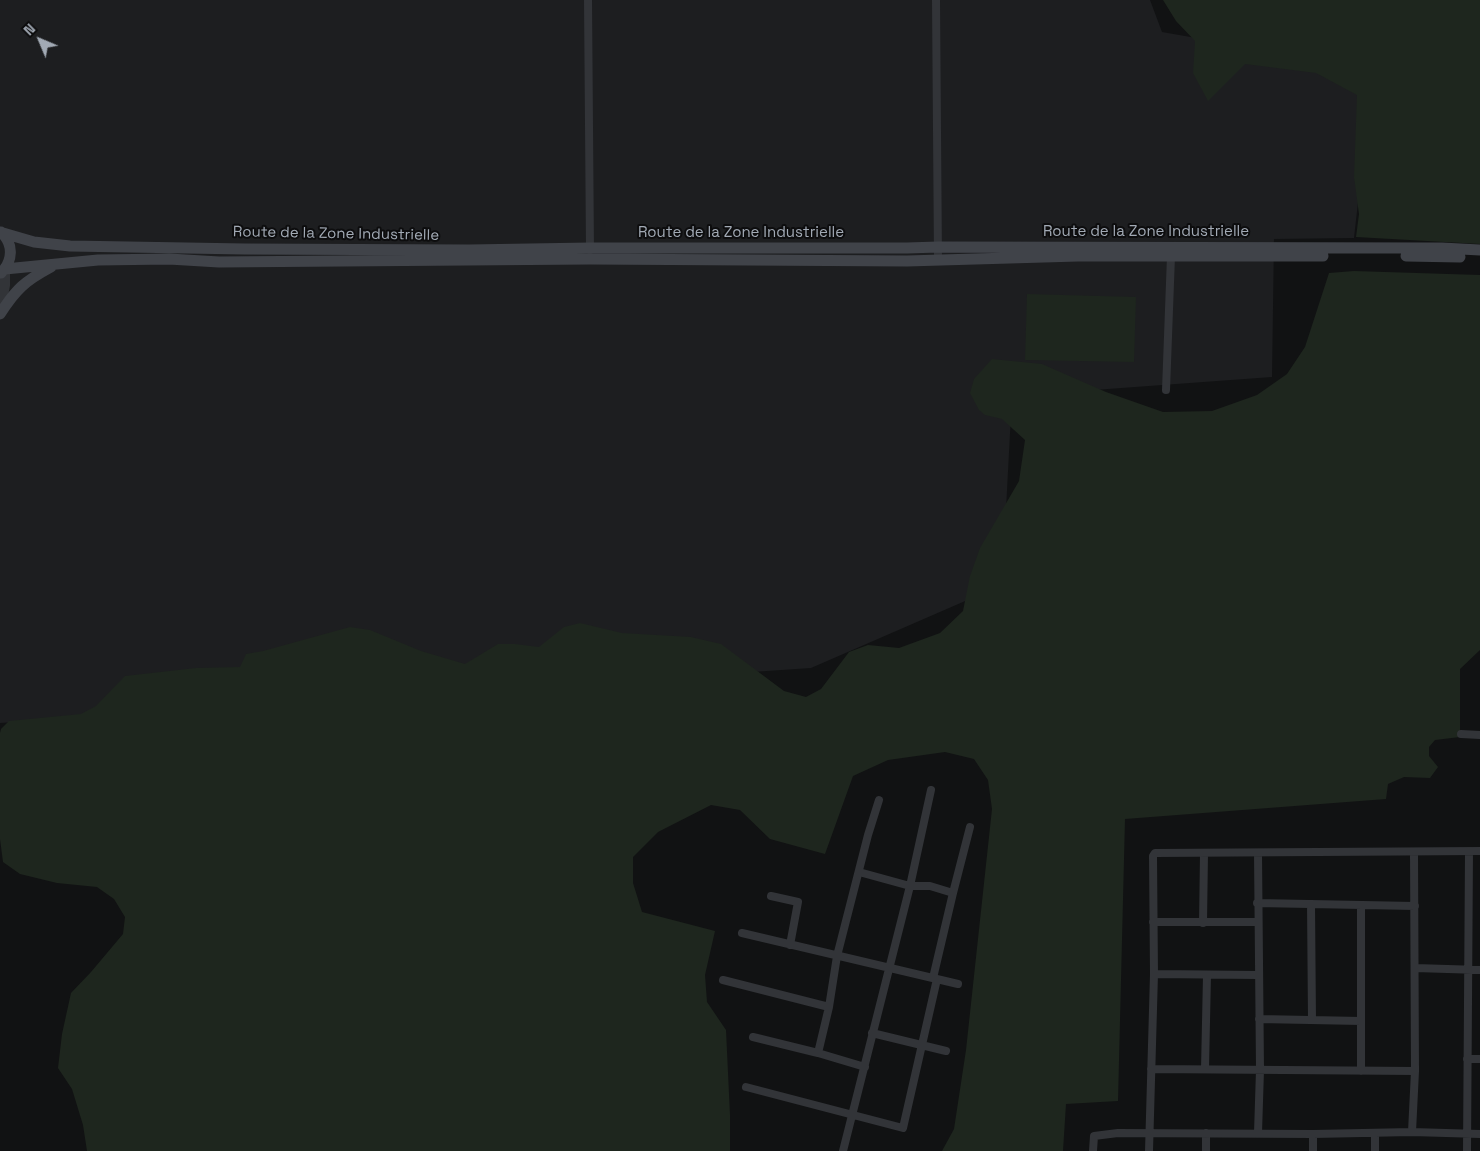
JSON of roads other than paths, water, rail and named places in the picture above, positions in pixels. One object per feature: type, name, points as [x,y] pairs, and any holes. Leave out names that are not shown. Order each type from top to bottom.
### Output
[{"type":"main road","name":"Route de la Zone Industrielle","points":[[1,232],[34,242],[70,246],[469,250],[938,260],[1078,256],[1480,257]]},
{"type":"main road","points":[[1,232],[8,241],[11,251],[10,260],[3,272]]},
{"type":"main road","name":"Route de la Zone Industrielle","points":[[3,272],[58,263],[98,260],[219,262],[938,247],[1442,248],[1480,250]]},
{"type":"main road","points":[[0,313],[20,286],[28,279],[58,263]]},
{"type":"street","points":[[588,0],[590,254]]},
{"type":"street","points":[[936,0],[938,260]]},
{"type":"street","points":[[1166,390],[1171,256]]},
{"type":"street","points":[[0,313],[5,285],[3,272]]},
{"type":"street","points":[[1461,734],[1480,735]]},
{"type":"street","points":[[843,1151],[910,886],[931,790]]},
{"type":"street","points":[[818,1053],[838,956],[859,872],[880,800]]},
{"type":"street","points":[[746,1087],[903,1128],[952,893],[970,827]]},
{"type":"street","points":[[1149,1151],[1154,974],[1153,856],[1155,853],[1480,851]]},
{"type":"street","points":[[1412,1132],[1416,1071],[1414,852]]},
{"type":"street","points":[[1467,1151],[1469,852]]},
{"type":"street","points":[[1258,853],[1260,1070],[1258,1134]]},
{"type":"street","points":[[1203,923],[1204,854]]},
{"type":"street","points":[[859,872],[910,886],[930,886],[952,893]]},
{"type":"street","points":[[771,896],[798,902],[790,944]]},
{"type":"street","points":[[1258,903],[1414,906]]},
{"type":"street","points":[[1311,904],[1312,1020]]},
{"type":"street","points":[[1361,905],[1361,1071]]},
{"type":"street","points":[[1153,922],[1258,922]]},
{"type":"street","points":[[742,933],[958,984]]},
{"type":"street","points":[[1415,968],[1480,970]]},
{"type":"street","points":[[1154,974],[1258,976]]},
{"type":"street","points":[[1205,1069],[1208,975]]},
{"type":"street","points":[[722,980],[829,1007]]},
{"type":"street","points":[[1259,1019],[1361,1022]]},
{"type":"street","points":[[872,1033],[946,1051]]},
{"type":"street","points":[[752,1037],[818,1053],[864,1067]]},
{"type":"street","points":[[1467,1060],[1480,1059]]},
{"type":"street","points":[[1151,1069],[1416,1071]]},
{"type":"street","points":[[1093,1151],[1093,1137],[1096,1135],[1412,1132],[1480,1134]]},
{"type":"street","points":[[1206,1133],[1206,1151]]},
{"type":"street","points":[[1375,1133],[1375,1151]]},
{"type":"street","points":[[1313,1134],[1313,1151]]}]
